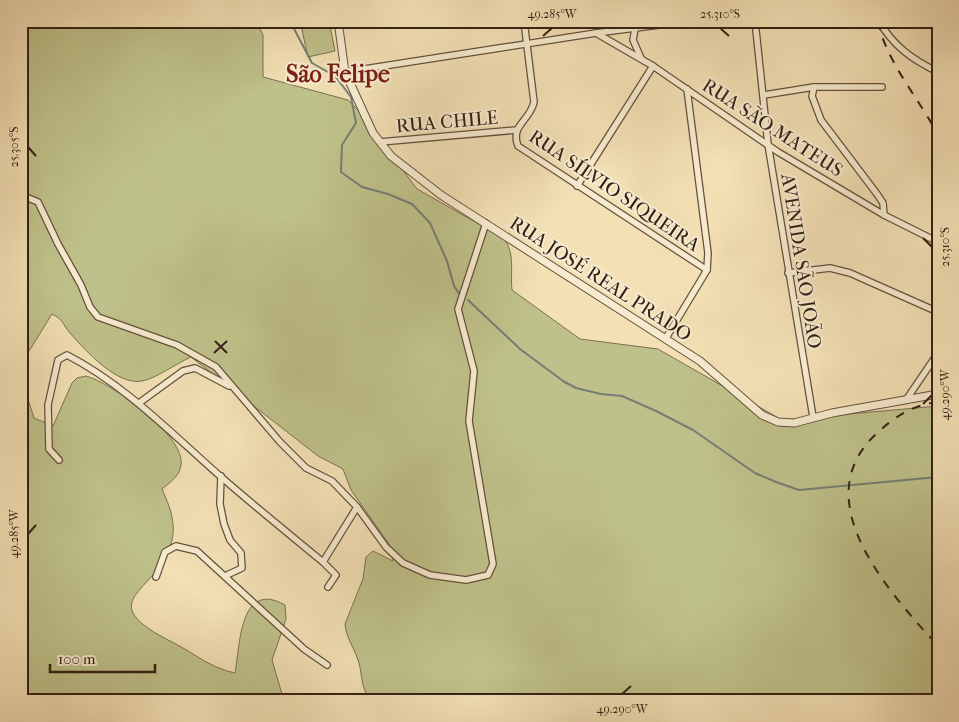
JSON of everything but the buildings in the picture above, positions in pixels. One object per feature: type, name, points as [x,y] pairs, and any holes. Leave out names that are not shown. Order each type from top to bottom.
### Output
[{"type":"street","name":"RUA JOSÉ REAL PRADO","points":[[338,21],[340,47],[345,72],[373,133],[391,156],[440,195],[700,361],[762,415],[778,422],[794,423],[813,417],[938,394]]},
{"type":"street","points":[[517,130],[532,110],[534,102],[525,44],[524,21]]},
{"type":"street","points":[[345,72],[596,33],[691,21]]},
{"type":"street","name":"AVENIDA SÃO JOÃO","points":[[755,21],[768,144],[813,417]]},
{"type":"street","points":[[879,21],[896,44],[917,62],[938,72]]},
{"type":"street","points":[[635,29],[633,40],[641,58]]},
{"type":"street","name":"RUA SÃO MATEUS","points":[[596,33],[654,66],[768,144],[884,215],[938,242]]},
{"type":"street","points":[[576,186],[654,66]]},
{"type":"street","points":[[764,95],[814,87],[882,87]]},
{"type":"street","points":[[814,87],[812,96],[821,120],[883,203],[884,215]]},
{"type":"street","points":[[666,338],[708,270],[708,252],[687,88]]},
{"type":"street","name":"RUA CHILE","points":[[380,142],[517,130]]},
{"type":"street","name":"RUA SÍLVIO SIQUEIRA","points":[[517,130],[514,136],[518,146],[576,186],[708,270]]},
{"type":"street","points":[[21,195],[38,202],[90,307],[98,317],[177,345],[216,367],[280,442],[306,468],[332,482],[357,507],[386,547],[403,563],[430,576],[466,580],[488,575],[493,564],[469,421],[474,371],[458,309],[486,223]]},
{"type":"street","points":[[788,273],[830,268],[843,271],[938,312]]},
{"type":"street","points":[[906,400],[938,353]]},
{"type":"street","points":[[59,460],[49,449],[47,434],[48,405],[58,360],[67,355],[90,367],[139,403],[221,476],[323,562],[336,575],[328,587]]},
{"type":"street","points":[[139,403],[182,371],[195,368],[233,388]]},
{"type":"street","points":[[221,476],[220,504],[224,524],[230,540],[242,553],[242,568],[225,576]]},
{"type":"street","points":[[323,562],[357,507]]},
{"type":"street","points":[[156,577],[165,552],[176,546],[197,551],[304,650],[327,665]]},
{"type":"green space","points":[[21,21],[256,21],[263,35],[263,77],[348,100],[358,110],[417,189],[502,237],[511,255],[512,290],[580,339],[658,349],[782,420],[938,406],[938,701],[371,701],[363,686],[359,663],[345,624],[363,579],[366,557],[373,551],[393,561],[389,544],[351,490],[343,469],[318,456],[191,357],[147,380],[132,381],[122,378],[93,357],[70,333],[61,320],[52,314],[21,364]]},
{"type":"green space","points":[[300,21],[329,21],[335,51],[308,57]]},
{"type":"green space","points":[[86,376],[112,389],[146,413],[174,443],[180,457],[179,472],[162,489],[170,509],[173,537],[164,561],[135,596],[131,606],[135,616],[148,628],[203,660],[218,668],[235,673],[241,633],[250,608],[258,601],[270,599],[285,605],[286,619],[272,660],[284,701],[21,701],[21,377],[34,418],[53,426],[72,383],[77,378]]},
{"type":"waterway","points":[[290,21],[312,63],[335,76],[351,97],[356,123],[342,145],[341,172],[362,187],[388,194],[412,204],[430,223],[447,261],[454,286],[460,295]]},
{"type":"waterway","points":[[468,300],[520,349],[563,381],[576,388],[601,394],[622,396],[656,411],[693,430],[755,473],[776,482],[799,490],[938,477]]},
{"type":"railway","points":[[878,21],[882,36],[895,65],[938,135]]},
{"type":"railway","points":[[938,402],[920,406],[904,413],[875,435],[856,461],[849,489],[852,517],[863,546],[879,574],[898,601],[938,646]]},
{"type":"district","name":"São Felipe","points":[[338,74]]}]
